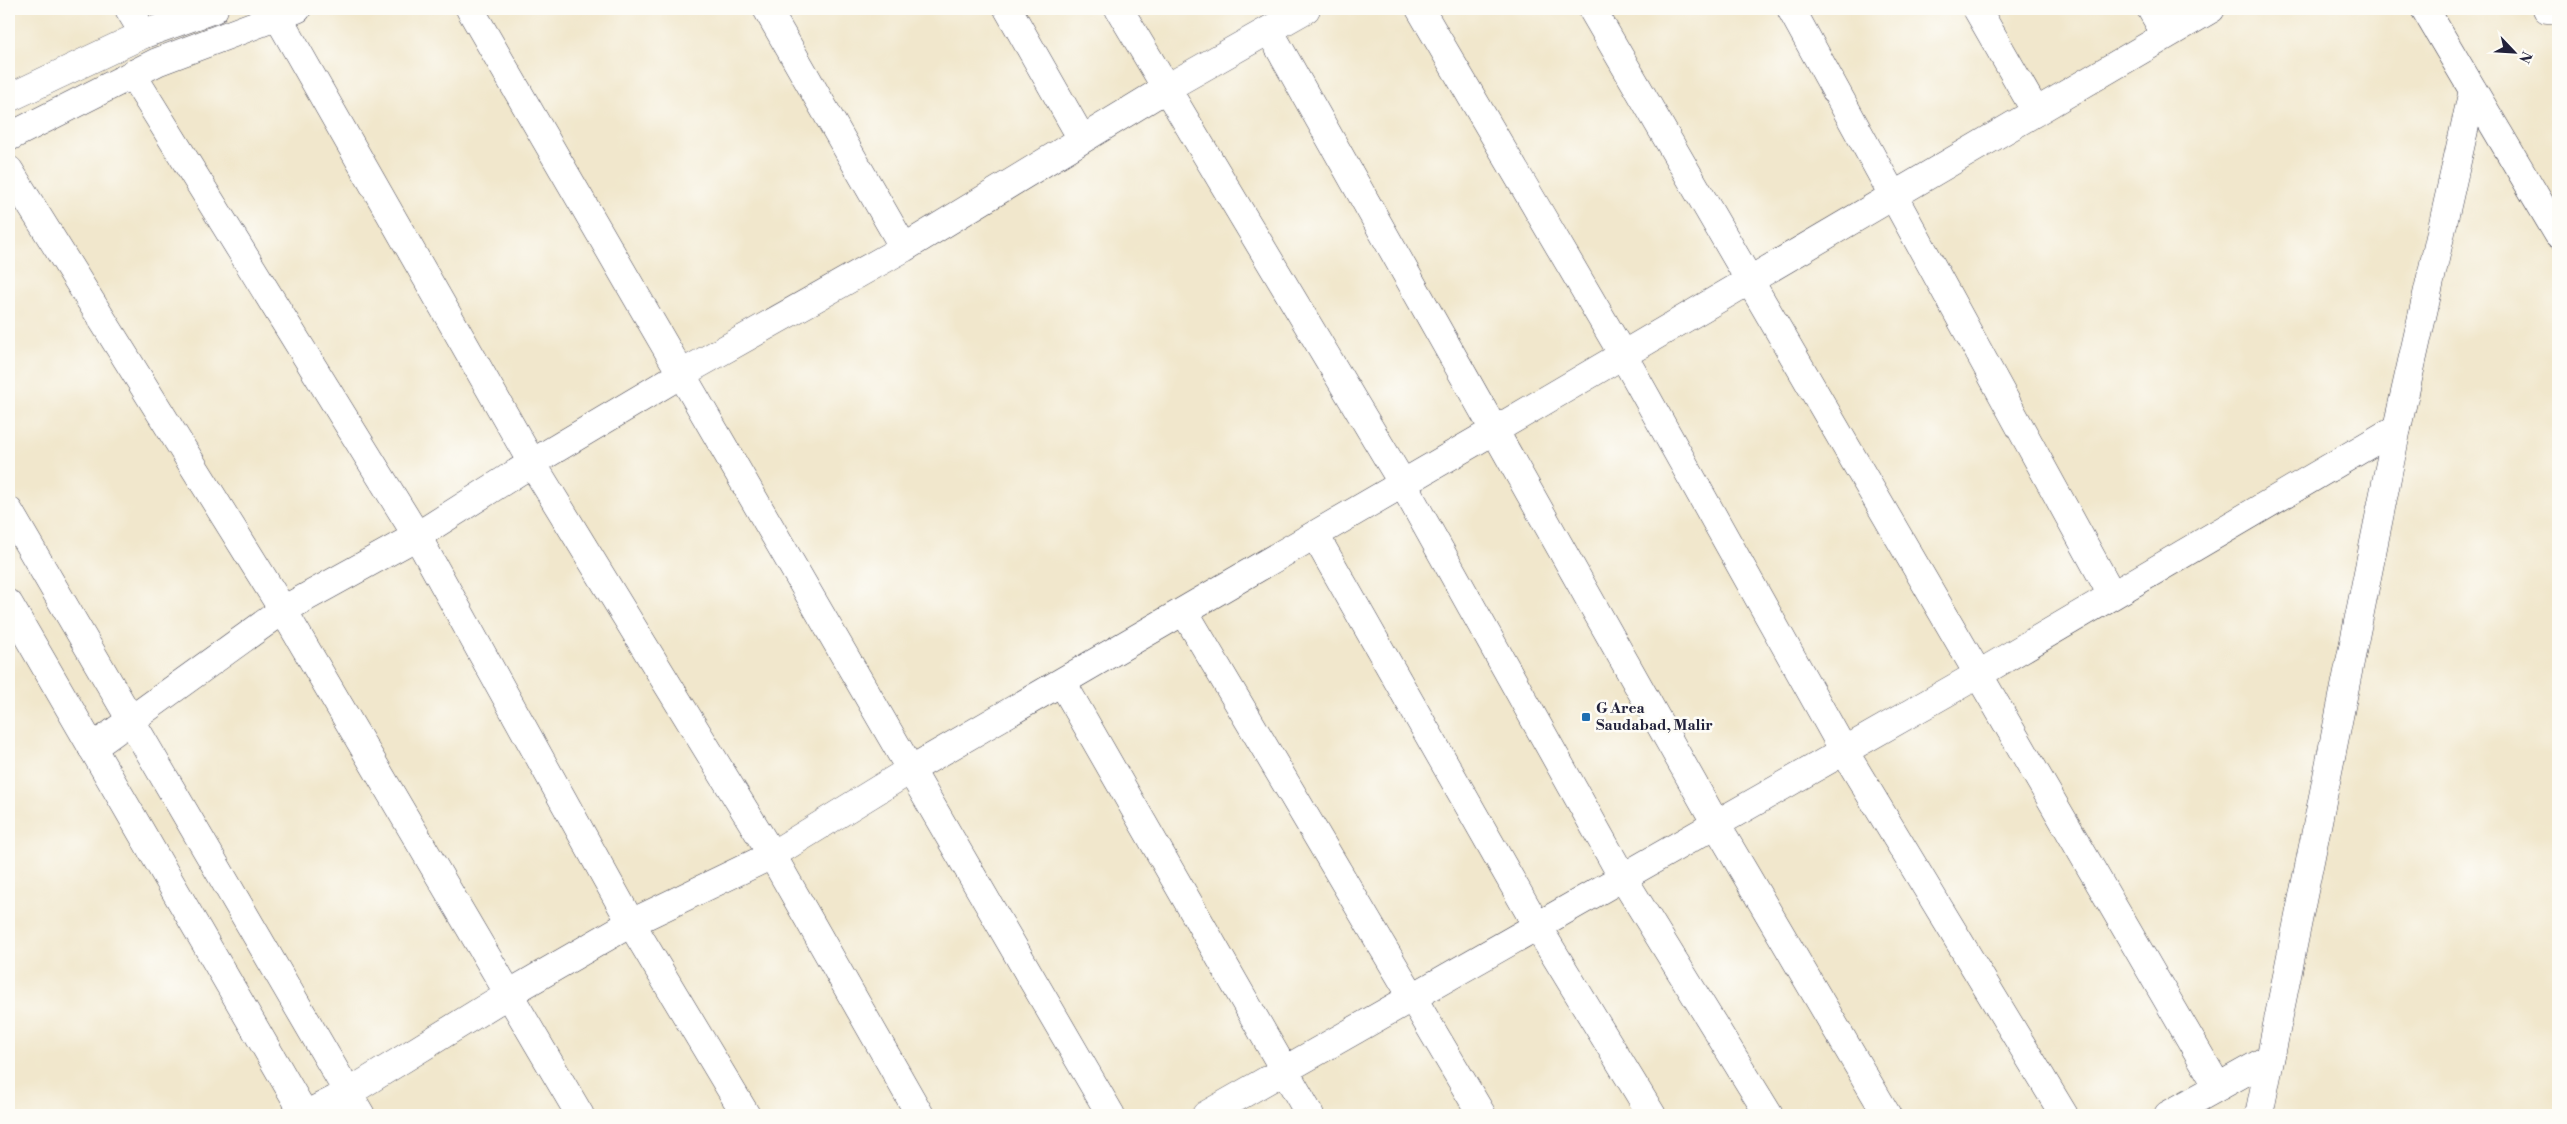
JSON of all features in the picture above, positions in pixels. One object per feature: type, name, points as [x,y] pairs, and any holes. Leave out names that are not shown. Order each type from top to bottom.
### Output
[{"type":"street","points":[[129,9],[144,34]]},
{"type":"street","points":[[42,120],[16,95],[144,34],[214,9]]},
{"type":"street","points":[[470,9],[683,372],[910,770],[1111,1115]]},
{"type":"street","points":[[767,9],[904,248]]},
{"type":"street","points":[[1008,9],[1082,139]]},
{"type":"street","points":[[1119,9],[1165,89],[1403,484],[1623,878],[1769,1115]]},
{"type":"street","points":[[92,748],[283,610],[416,536],[683,372],[904,248],[1165,89],[1306,9]]},
{"type":"street","points":[[1420,9],[1623,355],[1844,751],[2064,1115]]},
{"type":"street","points":[[1592,9],[2218,1087]]},
{"type":"street","points":[[1791,9],[2112,595]]},
{"type":"street","points":[[1977,9],[2036,112]]},
{"type":"street","points":[[2151,9],[2166,35]]},
{"type":"street","points":[[9,604],[305,1115],[354,1104],[510,993],[631,923],[772,855],[910,770],[1403,484],[2212,9]]},
{"type":"street","points":[[2425,9],[2558,234]]},
{"type":"street","points":[[2547,9],[2558,9]]},
{"type":"street","points":[[9,136],[157,62],[287,13],[532,463],[772,855],[920,1115]]},
{"type":"street","points":[[1269,30],[1716,824],[1888,1115]]},
{"type":"street","points":[[132,74],[416,536],[631,923],[746,1115]]},
{"type":"street","points":[[2259,1115],[2398,428],[2473,90]]},
{"type":"street","points":[[9,170],[283,610],[510,993],[580,1115]]},
{"type":"street","points":[[1206,1115],[1979,674],[2398,428]]},
{"type":"street","points":[[9,512],[354,1104]]},
{"type":"street","points":[[1315,535],[1537,926],[1652,1115]]},
{"type":"street","points":[[1184,611],[1482,1115]]},
{"type":"street","points":[[1062,682],[1310,1115]]},
{"type":"street","points":[[2168,1115],[2270,1058]]},
{"type":"place","name":"G Area Saudabad, Malir","points":[[1586,717]]}]
